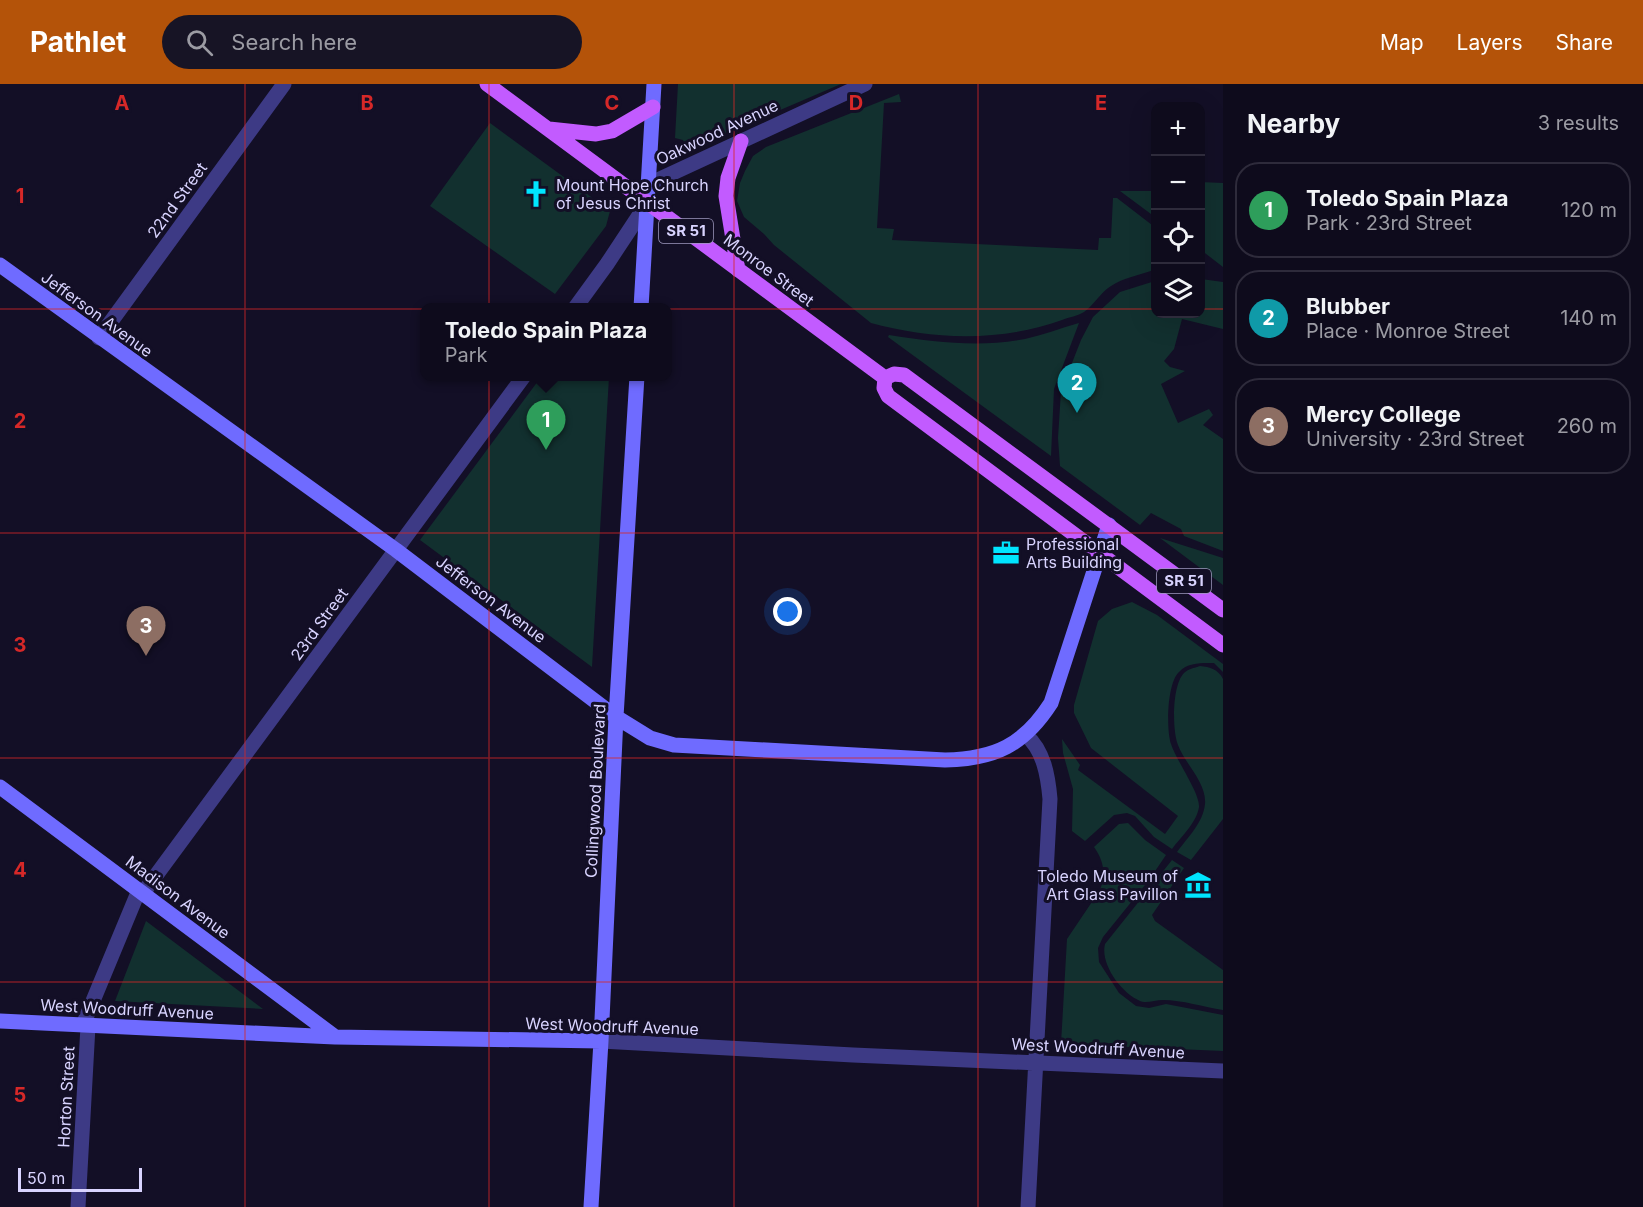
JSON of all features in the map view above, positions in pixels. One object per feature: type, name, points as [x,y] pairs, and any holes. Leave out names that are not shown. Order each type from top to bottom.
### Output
[{"type":"main road","name":"Monroe Street","points":[[487,84],[885,378],[884,388],[888,396],[1223,645]]},
{"type":"main road","points":[[548,129],[596,134],[612,131],[653,107]]},
{"type":"main road","points":[[738,270],[726,196],[728,178],[741,141]]},
{"type":"main road","name":"SR 51","points":[[885,378],[894,374],[904,375],[1223,610]]},
{"type":"street","name":"22nd Street","points":[[99,338],[284,84]]},
{"type":"street","points":[[641,303],[654,84]]},
{"type":"street","name":"Oakwood Avenue","points":[[649,184],[865,84]]},
{"type":"street","points":[[579,303],[648,202]]},
{"type":"street","name":"Jefferson Avenue","points":[[0,265],[396,550],[616,717],[650,738],[674,745],[968,759],[988,755],[1026,735]]},
{"type":"street","name":"23rd Street","points":[[86,1025],[141,891],[520,381]]},
{"type":"street","name":"Collingwood Boulevard","points":[[591,1207],[616,717],[637,381]]},
{"type":"street","points":[[1028,1207],[1050,799],[1044,765],[1035,744],[1026,735],[1042,717],[1058,687],[1108,525]]},
{"type":"street","name":"Madison Avenue","points":[[0,787],[335,1037]]},
{"type":"street","name":"West Woodruff Avenue","points":[[0,1021],[335,1037],[601,1041],[865,1056],[1223,1071]]},
{"type":"street","name":"Horton Street","points":[[78,1207],[86,1025]]},
{"type":"green space","points":[[678,84],[841,84],[687,150],[683,140],[675,138]]},
{"type":"green space","points":[[899,94],[901,102],[884,103],[877,228],[894,229],[892,240],[1098,250],[1099,238],[1111,238],[1113,198],[1117,198],[1151,224],[1151,271],[1111,286],[1082,313],[1016,332],[992,335],[943,335],[895,329],[871,323],[774,245],[744,217],[737,201],[740,183],[753,156],[766,147]]},
{"type":"green space","points":[[490,123],[598,202],[604,204],[610,211],[606,226],[555,294],[430,206]]},
{"type":"green space","points":[[1205,182],[1223,183],[1223,267],[1205,253]]},
{"type":"green space","points":[[1120,191],[1151,191],[1151,214]]},
{"type":"green space","points":[[1205,280],[1223,282],[1223,329],[1182,319],[1174,349],[1164,361],[1170,367],[1185,371],[1161,384],[1178,423],[1209,409],[1213,415],[1203,425],[1223,439],[1223,551],[1184,536],[1181,529],[1151,513],[1140,525],[1060,466],[1058,438],[1061,391],[1081,340],[1093,317],[1120,292],[1151,282],[1151,318],[1205,318]]},
{"type":"green space","points":[[1079,323],[1054,389],[1051,456],[888,337],[889,335],[974,344],[1008,342],[1038,336]]},
{"type":"green space","points":[[538,381],[609,381],[592,667],[420,540]]},
{"type":"green space","points":[[1160,538],[1223,558],[1223,585]]},
{"type":"green space","points":[[1132,602],[1157,615],[1223,664],[1223,672],[1214,663],[1187,666],[1179,672],[1172,686],[1168,718],[1169,737],[1196,794],[1199,807],[1192,824],[1172,849],[1154,837],[1135,816],[1127,813],[1114,815],[1085,841],[1072,831],[1073,789],[1063,753],[1062,739],[1080,765],[1078,770],[1165,834],[1178,816],[1091,748],[1074,713],[1074,705],[1098,621],[1112,609]]},
{"type":"green space","points":[[1200,666],[1213,669],[1223,679],[1223,819],[1191,860],[1177,852],[1194,830],[1204,811],[1205,796],[1178,745],[1174,708],[1180,679],[1186,672]]},
{"type":"green space","points":[[1128,823],[1145,840],[1166,855],[1103,937],[1098,948],[1099,962],[1119,993],[1136,1006],[1149,1008],[1166,1004],[1223,1015],[1223,1051],[1061,1044],[1067,939],[1100,890],[1103,878],[1102,863],[1094,847],[1119,824]]},
{"type":"green space","points":[[1172,860],[1184,868],[1152,915],[1155,921],[1223,970],[1223,1010],[1170,1000],[1140,1001],[1119,985],[1109,969],[1104,952],[1105,944]]},
{"type":"green space","points":[[146,921],[263,1009],[115,1001]]},
{"type":"place","name":"Mount Hope Church of Jesus Christ","points":[[536,194]]},
{"type":"place","name":"Blubber","points":[[1077,413]]},
{"type":"place","name":"Toledo Spain Plaza","points":[[546,450]]},
{"type":"place","name":"Professional Arts Building","points":[[1006,553]]},
{"type":"place","name":"Mercy College","points":[[146,656]]},
{"type":"place","name":"Toledo Museum of Art Glass Pavillon","points":[[1198,885]]}]
